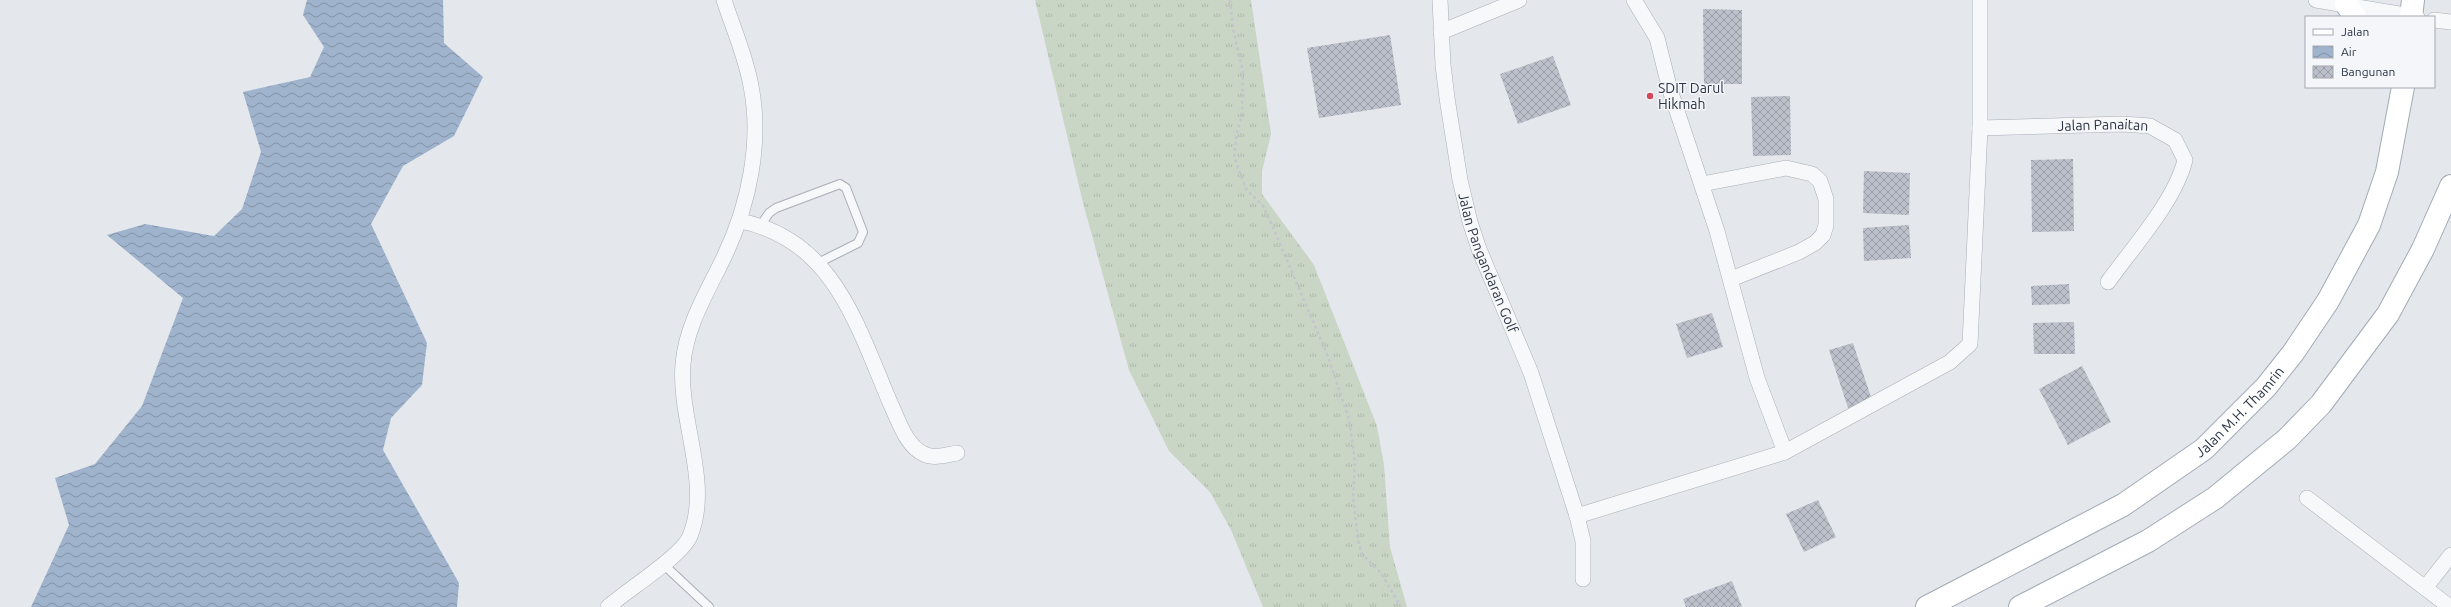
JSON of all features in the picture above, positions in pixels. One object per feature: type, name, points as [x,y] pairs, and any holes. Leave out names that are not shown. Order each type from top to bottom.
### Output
[{"type":"main road","points":[[2387,88],[2395,132]]},
{"type":"main road","name":"Jalan M.H. Thamrin","points":[[1927,607],[2123,504],[2204,449],[2237,418],[2293,353],[2328,301],[2369,225],[2387,172],[2403,88]]},
{"type":"main road","points":[[2020,607],[2154,537],[2215,498],[2286,439],[2321,404],[2388,314],[2423,249],[2451,186]]},
{"type":"street","points":[[609,607],[679,553],[690,536],[698,493],[684,411],[682,385],[683,361],[703,297],[740,221],[754,148],[754,118],[751,86],[724,0]]},
{"type":"street","name":"Jalan Pangandaran Golf","points":[[1440,0],[1441,32],[1447,98],[1460,180],[1470,222],[1478,249],[1531,374],[1577,516],[1583,544],[1583,579]]},
{"type":"street","points":[[1441,32],[1519,0]]},
{"type":"street","points":[[1634,0],[1657,38],[1670,90],[1702,184],[1731,279],[1758,378],[1786,452]]},
{"type":"street","points":[[1577,516],[1786,452],[1950,362],[1970,344],[1980,128],[1980,0]]},
{"type":"street","points":[[2316,0],[2351,11],[2413,12]]},
{"type":"street","points":[[2435,20],[2451,22]]},
{"type":"street","name":"Jalan Panaitan","points":[[1980,128],[2123,124],[2150,126],[2175,140],[2185,160],[2181,176],[2149,227],[2108,282]]},
{"type":"street","points":[[1702,184],[1786,168],[1812,174],[1820,181],[1826,199],[1826,225],[1823,235],[1815,243],[1799,252],[1731,279]]},
{"type":"street","points":[[740,221],[761,225],[792,240],[818,263],[846,300],[904,436],[923,454],[940,457],[957,453]]},
{"type":"street","points":[[2308,498],[2450,607]]},
{"type":"street","points":[[2425,588],[2451,555]]},
{"type":"lane","points":[[761,225],[769,213],[776,208],[840,184],[846,188],[863,232],[862,238],[858,242],[818,263]]},
{"type":"lane","points":[[663,564],[709,607]]},
{"type":"path","points":[[1230,0],[1233,29],[1243,72],[1242,115],[1237,132],[1234,157],[1238,172],[1246,189],[1263,206],[1327,354],[1343,399],[1353,439],[1355,461],[1353,497],[1360,547],[1368,562],[1381,573],[1400,607]]},
{"type":"green space","points":[[1035,0],[1251,0],[1271,134],[1262,171],[1262,194],[1314,265],[1377,426],[1384,465],[1390,547],[1407,607],[1263,607],[1231,530],[1210,492],[1169,451],[1129,370],[1083,203]]},
{"type":"water","points":[[307,0],[443,0],[444,43],[483,77],[454,136],[403,166],[371,224],[427,343],[422,385],[391,418],[383,450],[459,583],[457,607],[31,607],[69,525],[55,478],[95,464],[142,406],[183,298],[107,235],[145,224],[214,236],[242,209],[261,152],[243,92],[310,77],[324,47],[303,15]]},
{"type":"building","points":[[1703,9],[1742,10],[1742,84],[1704,84]]},
{"type":"building","points":[[1390,35],[1401,105],[1319,118],[1307,48]]},
{"type":"building","points":[[1553,56],[1571,105],[1518,124],[1500,74]]},
{"type":"building","points":[[1790,96],[1791,155],[1753,156],[1751,97]]},
{"type":"building","points":[[2073,159],[2074,231],[2032,232],[2031,160]]},
{"type":"building","points":[[1864,171],[1910,173],[1909,215],[1863,213]]},
{"type":"building","points":[[1909,225],[1911,258],[1864,261],[1863,228]]},
{"type":"building","points":[[2069,284],[2070,304],[2032,305],[2031,286]]},
{"type":"building","points":[[1712,313],[1723,347],[1687,358],[1676,324]]},
{"type":"building","points":[[2074,322],[2075,354],[2034,354],[2033,323]]},
{"type":"building","points":[[1853,343],[1872,400],[1848,408],[1829,350]]},
{"type":"building","points":[[2082,366],[2111,422],[2068,445],[2039,389]]},
{"type":"building","points":[[1818,500],[1836,537],[1804,552],[1786,514]]},
{"type":"building","points":[[1732,581],[1742,607],[1686,607],[1683,599]]},
{"type":"place","name":"SDIT Darul Hikmah","points":[[1650,96]]}]
